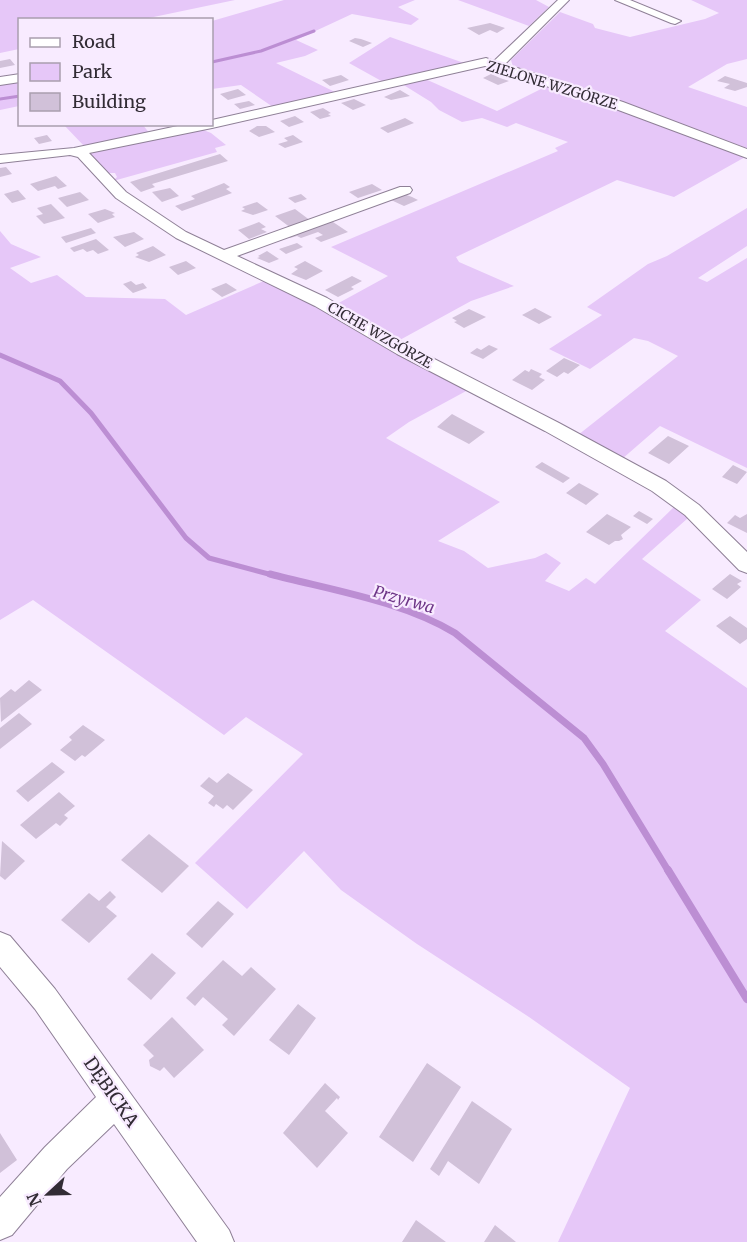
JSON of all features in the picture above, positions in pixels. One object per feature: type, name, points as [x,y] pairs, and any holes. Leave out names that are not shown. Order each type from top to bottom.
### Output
[{"type":"street","points":[[497,65],[561,4],[574,0]]},
{"type":"street","points":[[620,0],[675,21]]},
{"type":"street","name":"ZIELONE WZGÓRZE","points":[[213,123],[486,62],[618,105],[747,154]]},
{"type":"street","points":[[0,81],[18,78]]},
{"type":"street","name":"ZIELONE WZGÓRZE","points":[[77,151],[200,126]]},
{"type":"street","points":[[0,159],[77,151]]},
{"type":"street","name":"CICHE WZGÓRZE","points":[[77,151],[83,154],[121,195],[161,224],[321,302],[409,353],[552,426],[659,486],[692,510],[747,565]]},
{"type":"street","points":[[222,255],[405,190]]},
{"type":"street","name":"DĘBICKA","points":[[2,952],[45,999],[217,1242]]},
{"type":"street","points":[[0,1223],[56,1158],[116,1100]]},
{"type":"green space","points":[[0,0],[235,0],[149,18],[18,18],[18,49],[0,53]]},
{"type":"green space","points":[[284,0],[415,0],[398,7],[419,19],[411,25],[352,14],[296,40],[318,50],[305,56],[276,63],[337,93],[273,107],[241,85],[213,89],[213,21]]},
{"type":"green space","points":[[458,0],[536,0],[549,7],[529,26]]},
{"type":"green space","points":[[691,0],[747,0],[747,59],[727,64],[688,87],[747,107],[747,148],[513,67],[511,60],[560,12],[593,24],[595,28],[630,37],[705,19],[719,13]]},
{"type":"green space","points":[[390,37],[464,63],[385,83],[349,63]]},
{"type":"green space","points":[[423,78],[497,111],[549,85],[747,156],[674,197],[617,180],[456,257],[459,262],[514,286],[471,301],[398,341],[335,305],[388,276],[331,247],[558,151],[555,148],[568,142],[516,123],[507,127],[482,118],[462,122],[439,110],[431,102],[402,84]]},
{"type":"green space","points":[[18,79],[18,106],[0,110],[0,82]]},
{"type":"green space","points":[[65,126],[144,126],[150,134],[84,146]]},
{"type":"green space","points":[[201,129],[211,133],[226,145],[215,148],[217,152],[113,181],[117,177],[115,173],[106,173],[88,153]]},
{"type":"green space","points":[[747,208],[747,246],[698,278],[707,282],[747,258],[747,468],[660,426],[622,459],[578,435],[678,356],[648,341],[634,338],[590,369],[549,349],[602,315],[587,307],[648,264],[667,256]]},
{"type":"green space","points":[[0,231],[11,244],[41,257],[10,268],[31,283],[57,275],[86,297],[165,299],[186,315],[266,280],[468,390],[409,422],[386,438],[500,502],[438,541],[464,551],[488,568],[535,558],[546,553],[561,563],[545,581],[569,591],[586,578],[595,584],[675,506],[688,518],[642,559],[701,600],[665,631],[747,688],[747,1242],[558,1242],[630,1088],[341,890],[304,851],[247,909],[195,863],[303,754],[246,717],[224,735],[33,600],[0,620]]},
{"type":"building","points":[[490,23],[505,28],[497,33],[490,30],[479,35],[467,28]]},
{"type":"building","points":[[355,38],[372,43],[363,47],[349,41]]},
{"type":"building","points":[[10,59],[15,65],[0,68],[0,61]]},
{"type":"building","points":[[491,74],[509,81],[498,85],[483,78]]},
{"type":"building","points":[[341,75],[349,80],[330,86],[322,80]]},
{"type":"building","points":[[725,76],[747,83],[747,87],[735,91],[724,88],[730,84],[717,81]]},
{"type":"building","points":[[238,89],[246,95],[228,100],[220,94]]},
{"type":"building","points":[[400,90],[410,96],[391,100],[384,97]]},
{"type":"building","points":[[354,99],[366,105],[353,110],[341,103]]},
{"type":"building","points":[[249,101],[255,105],[240,109],[234,104]]},
{"type":"building","points":[[323,108],[331,113],[328,114],[331,116],[320,119],[310,112]]},
{"type":"building","points":[[295,116],[304,122],[289,127],[280,121]]},
{"type":"building","points":[[405,118],[414,123],[388,133],[380,128]]},
{"type":"building","points":[[257,126],[266,126],[275,132],[259,137],[249,131]]},
{"type":"building","points":[[47,135],[52,141],[39,144],[34,138]]},
{"type":"building","points":[[293,135],[303,142],[285,148],[278,144],[288,141],[284,138]]},
{"type":"building","points":[[220,154],[228,161],[152,184],[155,187],[141,192],[130,182]]},
{"type":"building","points":[[6,167],[12,174],[0,177],[0,168]]},
{"type":"building","points":[[56,176],[67,186],[58,189],[55,186],[38,191],[30,184]]},
{"type":"building","points":[[224,183],[230,187],[226,189],[232,193],[182,211],[175,206],[195,199],[191,196]]},
{"type":"building","points":[[372,184],[382,190],[358,198],[349,192]]},
{"type":"building","points":[[170,188],[179,196],[162,202],[152,192]]},
{"type":"building","points":[[18,190],[26,199],[12,203],[4,194]]},
{"type":"building","points":[[80,192],[89,200],[67,207],[58,198]]},
{"type":"building","points":[[301,194],[307,199],[295,203],[288,198]]},
{"type":"building","points":[[404,194],[418,200],[404,206],[391,200]]},
{"type":"building","points":[[257,202],[268,210],[253,215],[241,211],[245,209],[242,207]]},
{"type":"building","points":[[51,204],[65,218],[44,224],[36,216],[43,214],[37,208]]},
{"type":"building","points":[[105,209],[115,213],[112,214],[115,217],[98,223],[88,214]]},
{"type":"building","points":[[295,209],[311,221],[291,228],[275,216]]},
{"type":"building","points":[[330,220],[348,232],[321,242],[315,238],[323,235],[318,232],[301,238],[287,236]]},
{"type":"building","points":[[259,222],[266,227],[261,229],[267,232],[249,239],[238,230]]},
{"type":"building","points":[[91,228],[96,233],[66,243],[61,237]]},
{"type":"building","points":[[134,232],[144,239],[125,247],[113,237]]},
{"type":"building","points":[[96,239],[109,250],[98,254],[93,250],[87,252],[83,249],[74,252],[70,248]]},
{"type":"building","points":[[297,243],[303,247],[286,254],[279,249]]},
{"type":"building","points":[[153,246],[166,255],[149,262],[135,257],[139,255],[136,253]]},
{"type":"building","points":[[267,251],[279,259],[269,263],[257,258]]},
{"type":"building","points":[[186,261],[196,268],[178,275],[169,267]]},
{"type":"building","points":[[305,261],[323,271],[306,280],[291,274],[298,269],[294,267]]},
{"type":"building","points":[[352,276],[362,281],[351,287],[354,289],[338,297],[325,290]]},
{"type":"building","points":[[131,281],[136,285],[143,283],[147,288],[133,293],[123,284]]},
{"type":"building","points":[[226,283],[237,290],[222,297],[211,289]]},
{"type":"building","points":[[535,308],[552,317],[539,324],[522,315]]},
{"type":"building","points":[[469,309],[486,317],[464,328],[454,322],[457,321],[452,318]]},
{"type":"building","points":[[489,345],[498,349],[483,359],[470,353],[477,348],[481,350]]},
{"type":"building","points":[[564,358],[580,365],[568,374],[564,372],[557,377],[546,371]]},
{"type":"building","points":[[531,369],[542,374],[539,377],[545,380],[532,390],[512,380],[525,370],[529,372]]},
{"type":"building","points":[[452,414],[485,432],[469,444],[437,427]]},
{"type":"building","points":[[668,436],[689,446],[669,464],[648,453]]},
{"type":"building","points":[[542,462],[570,478],[563,483],[535,467]]},
{"type":"building","points":[[733,465],[747,472],[737,484],[722,477]]},
{"type":"building","points":[[579,483],[599,494],[586,505],[566,493]]},
{"type":"building","points":[[639,511],[653,519],[647,524],[633,516]]},
{"type":"building","points":[[607,514],[631,527],[621,535],[623,539],[609,545],[586,532]]},
{"type":"building","points":[[747,514],[747,533],[727,523],[735,515],[740,518]]},
{"type":"building","points":[[730,574],[742,581],[737,584],[741,587],[727,599],[712,589]]},
{"type":"building","points":[[730,616],[747,628],[747,639],[740,644],[716,626]]},
{"type":"building","points":[[29,680],[42,690],[1,722],[0,698],[11,689],[15,692]]},
{"type":"building","points":[[19,713],[32,724],[0,749],[0,728]]},
{"type":"building","points":[[83,725],[105,740],[85,757],[82,755],[75,761],[60,750],[72,740],[69,737]]},
{"type":"building","points":[[52,762],[65,772],[28,802],[16,791]]},
{"type":"building","points":[[228,773],[253,790],[233,810],[227,805],[223,809],[216,804],[214,807],[208,803],[214,796],[200,786],[209,777],[217,783]]},
{"type":"building","points":[[59,792],[75,806],[64,815],[68,818],[60,826],[56,823],[36,839],[20,825]]},
{"type":"building","points":[[149,834],[189,866],[162,893],[121,860]]},
{"type":"building","points":[[2,841],[25,861],[5,880],[0,876]]},
{"type":"building","points":[[110,891],[116,897],[106,907],[117,916],[89,943],[61,920],[89,893],[99,901]]},
{"type":"building","points":[[218,901],[234,914],[202,948],[186,934]]},
{"type":"building","points":[[152,953],[176,973],[151,1000],[127,979]]},
{"type":"building","points":[[223,960],[242,976],[251,967],[276,989],[234,1036],[222,1025],[228,1019],[203,997],[195,1006],[186,998]]},
{"type":"building","points":[[298,1004],[316,1018],[289,1055],[269,1040]]},
{"type":"building","points":[[172,1017],[204,1050],[174,1078],[164,1067],[160,1071],[150,1066],[149,1060],[154,1056],[143,1045]]},
{"type":"building","points":[[427,1063],[461,1087],[413,1162],[379,1137]]},
{"type":"building","points":[[325,1083],[340,1097],[325,1111],[348,1133],[317,1168],[283,1133]]},
{"type":"building","points":[[472,1101],[512,1129],[479,1184],[448,1161],[439,1176],[430,1169]]},
{"type":"building","points":[[0,1133],[17,1160],[0,1173]]},
{"type":"building","points":[[416,1220],[446,1242],[402,1242]]},
{"type":"building","points":[[495,1225],[516,1242],[484,1242]]},
{"type":"waterway","points":[[213,62],[261,51],[314,31]]},
{"type":"waterway","points":[[0,99],[18,96]]},
{"type":"waterway","name":"Przyrwa","points":[[0,355],[60,381],[91,413],[186,538],[209,558],[276,576]]},
{"type":"waterway","name":"Przyrwa","points":[[270,574],[389,604],[455,633],[584,738],[603,764],[669,872]]},
{"type":"waterway","name":"Przyrwa","points":[[668,870],[747,999]]}]
